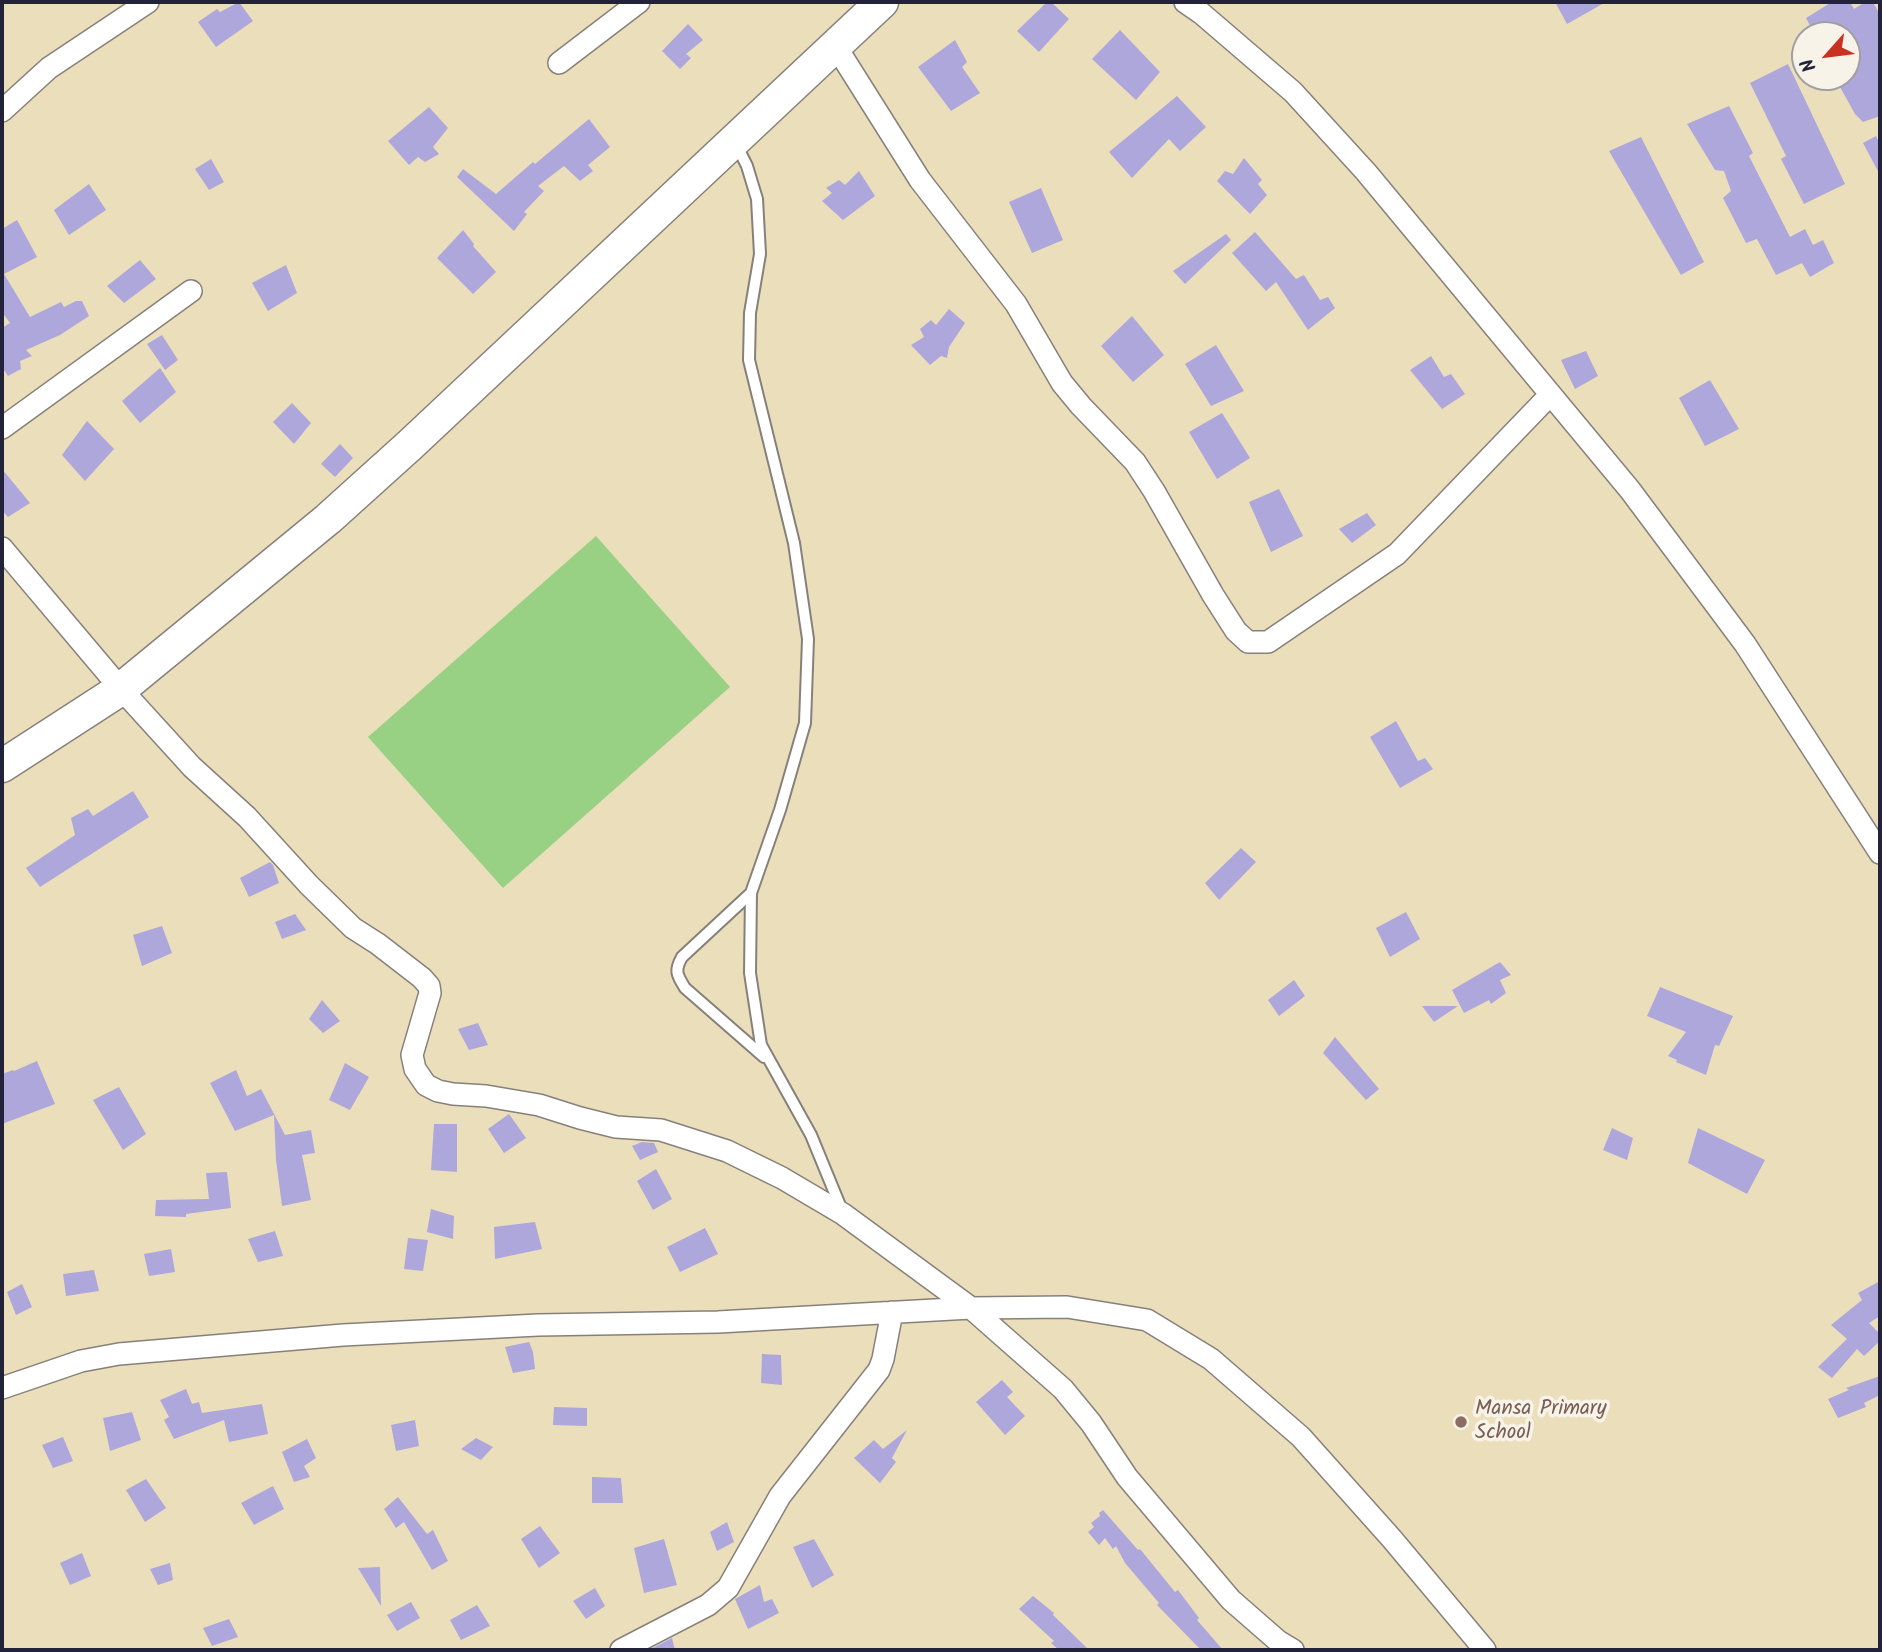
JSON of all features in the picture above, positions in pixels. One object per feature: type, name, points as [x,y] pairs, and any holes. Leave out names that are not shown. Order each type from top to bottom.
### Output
[{"type":"main road","points":[[2,766],[121,689],[328,519],[420,436],[881,2]]},
{"type":"street","points":[[2,111],[50,68],[148,2]]},
{"type":"street","points":[[559,63],[639,2]]},
{"type":"street","points":[[1185,2],[1293,92],[1366,172],[1630,490],[1745,644],[1880,853]]},
{"type":"street","points":[[835,45],[920,180],[1016,304],[1062,383],[1135,462],[1213,595],[1236,631],[1248,642],[1268,642],[1397,554],[1550,395]]},
{"type":"street","points":[[2,428],[191,291]]},
{"type":"street","points":[[2,548],[121,689],[192,767],[247,817],[309,885],[353,928],[422,978],[429,986],[430,993],[412,1055],[415,1069],[426,1085],[438,1091],[539,1105],[616,1127],[661,1130],[700,1141],[782,1178],[843,1214],[971,1308],[1063,1389],[1091,1423],[1127,1477],[1231,1600],[1278,1641],[1293,1650]]},
{"type":"street","points":[[2,1388],[80,1361],[119,1354],[329,1336],[538,1325],[718,1322],[971,1308],[1067,1307],[1147,1320],[1211,1359],[1301,1437],[1392,1539],[1485,1650]]},
{"type":"street","points":[[621,1650],[708,1605],[728,1588],[780,1496],[878,1370],[883,1359],[892,1312]]},
{"type":"lane","points":[[734,140],[747,166],[757,198],[760,254],[750,313],[750,360],[794,543],[808,639],[805,723],[780,810],[751,893],[750,973],[761,1045],[811,1135],[843,1214]]},
{"type":"lane","points":[[751,893],[682,957],[677,966],[678,976],[685,988],[769,1062]]},
{"type":"green space","points":[[596,536],[730,687],[503,888],[368,737]]},
{"type":"building","points":[[239,2],[253,21],[216,47],[198,22],[217,9],[220,12]]},
{"type":"building","points":[[1047,2],[1051,2],[1069,19],[1039,52],[1017,31]]},
{"type":"building","points":[[1555,2],[1606,2],[1567,24]]},
{"type":"building","points":[[1832,2],[1850,2],[1854,9],[1865,2],[1873,2],[1880,15],[1880,116],[1863,122],[1855,114],[1842,91],[1861,91],[1861,21],[1808,21],[1806,18]]},
{"type":"building","points":[[688,24],[703,40],[686,54],[691,58],[680,69],[662,51]]},
{"type":"building","points":[[1120,30],[1160,72],[1136,100],[1092,59]]},
{"type":"building","points":[[955,40],[967,62],[962,67],[980,93],[951,111],[918,67]]},
{"type":"building","points":[[1788,64],[1791,70],[1791,91],[1801,91],[1845,184],[1804,204],[1781,159],[1786,156],[1750,83]]},
{"type":"building","points":[[1177,96],[1206,127],[1180,151],[1169,139],[1132,178],[1109,152]]},
{"type":"building","points":[[1729,106],[1753,153],[1749,156],[1790,237],[1805,229],[1813,245],[1823,240],[1834,263],[1810,277],[1802,263],[1776,275],[1757,239],[1746,243],[1723,198],[1731,191],[1724,171],[1715,170],[1687,124]]},
{"type":"building","points":[[429,107],[448,128],[433,147],[439,154],[425,162],[418,157],[409,165],[388,141]]},
{"type":"building","points":[[589,119],[610,147],[588,165],[593,171],[580,181],[564,166],[538,186],[544,191],[524,212],[527,214],[514,231],[457,177],[463,169],[496,194]]},
{"type":"building","points":[[1876,136],[1880,145],[1880,175],[1863,143]]},
{"type":"building","points":[[1641,137],[1704,262],[1681,275],[1609,151]]},
{"type":"building","points":[[1244,158],[1262,180],[1258,184],[1267,195],[1250,214],[1217,181],[1225,171],[1233,174]]},
{"type":"building","points":[[211,159],[224,182],[209,190],[195,169]]},
{"type":"building","points":[[859,171],[875,196],[843,220],[822,201],[832,193],[826,188],[839,180],[845,185]]},
{"type":"building","points":[[89,184],[106,210],[69,235],[54,210]]},
{"type":"building","points":[[1041,188],[1063,240],[1032,253],[1009,202]]},
{"type":"building","points":[[17,220],[37,257],[4,274],[30,317],[61,302],[64,307],[76,301],[82,301],[89,316],[60,335],[26,350],[32,356],[20,361],[21,369],[8,376],[2,367],[2,328],[10,323],[2,312],[2,229]]},
{"type":"building","points":[[463,230],[496,272],[473,294],[437,258]]},
{"type":"building","points":[[1255,232],[1296,279],[1304,275],[1320,300],[1328,297],[1335,308],[1308,330],[1276,282],[1266,291],[1232,253]]},
{"type":"building","points":[[1226,234],[1231,240],[1185,284],[1173,271]]},
{"type":"building","points":[[140,260],[156,279],[124,303],[107,286]]},
{"type":"building","points":[[286,265],[297,293],[268,311],[252,283]]},
{"type":"building","points":[[949,309],[965,323],[949,347],[947,358],[941,356],[930,365],[911,345],[924,337],[920,329],[931,320],[936,325]]},
{"type":"building","points":[[1132,316],[1164,355],[1133,382],[1101,346]]},
{"type":"building","points":[[162,335],[178,360],[165,370],[147,344]]},
{"type":"building","points":[[1216,345],[1244,391],[1211,406],[1185,364]]},
{"type":"building","points":[[1586,351],[1598,376],[1575,389],[1561,360]]},
{"type":"building","points":[[1431,356],[1444,377],[1451,374],[1465,394],[1442,409],[1410,370]]},
{"type":"building","points":[[160,368],[176,392],[140,423],[122,401]]},
{"type":"building","points":[[1710,380],[1739,429],[1705,446],[1679,398]]},
{"type":"building","points":[[292,403],[311,423],[294,444],[273,422]]},
{"type":"building","points":[[1222,413],[1250,458],[1217,479],[1189,432]]},
{"type":"building","points":[[87,421],[114,449],[85,481],[62,455]]},
{"type":"building","points":[[340,444],[353,458],[335,477],[321,464]]},
{"type":"building","points":[[2,469],[30,503],[8,517],[2,510]]},
{"type":"building","points":[[1279,489],[1303,536],[1271,552],[1249,502]]},
{"type":"building","points":[[1367,513],[1376,525],[1352,543],[1339,529]]},
{"type":"building","points":[[1396,721],[1418,761],[1425,758],[1433,769],[1400,788],[1370,737]]},
{"type":"building","points":[[133,791],[149,817],[40,887],[26,868],[75,835],[71,818],[88,809],[93,816]]},
{"type":"building","points":[[1241,848],[1256,862],[1219,900],[1205,883]]},
{"type":"building","points":[[270,862],[279,883],[249,897],[240,878]]},
{"type":"building","points":[[1406,912],[1420,939],[1390,957],[1376,928]]},
{"type":"building","points":[[295,914],[306,930],[282,939],[275,922]]},
{"type":"building","points":[[162,926],[172,953],[142,966],[133,935]]},
{"type":"building","points":[[1500,962],[1511,975],[1500,980],[1506,993],[1491,1004],[1489,1000],[1464,1013],[1452,990]]},
{"type":"building","points":[[1294,980],[1305,996],[1279,1016],[1268,1000]]},
{"type":"building","points":[[1660,987],[1733,1016],[1719,1046],[1715,1045],[1706,1075],[1668,1056],[1686,1032],[1647,1016]]},
{"type":"building","points":[[322,1000],[340,1021],[323,1033],[309,1019]]},
{"type":"building","points":[[1422,1006],[1458,1006],[1434,1022]]},
{"type":"building","points":[[478,1023],[488,1045],[469,1050],[458,1029]]},
{"type":"building","points":[[1335,1037],[1379,1089],[1366,1100],[1323,1053]]},
{"type":"building","points":[[37,1061],[55,1104],[2,1124],[2,1074]]},
{"type":"building","points":[[345,1063],[369,1077],[350,1110],[329,1100]]},
{"type":"building","points":[[236,1070],[247,1096],[261,1089],[285,1135],[311,1130],[315,1153],[302,1155],[311,1200],[282,1206],[274,1115],[235,1131],[210,1083]]},
{"type":"building","points":[[119,1087],[146,1134],[123,1150],[93,1100]]},
{"type":"building","points":[[509,1114],[526,1138],[504,1153],[488,1129]]},
{"type":"building","points":[[434,1124],[457,1124],[457,1172],[431,1170]]},
{"type":"building","points":[[1612,1128],[1633,1138],[1627,1160],[1603,1150]]},
{"type":"building","points":[[1698,1128],[1765,1160],[1747,1194],[1688,1163]]},
{"type":"building","points":[[642,1142],[654,1143],[658,1152],[640,1160],[632,1146]]},
{"type":"building","points":[[656,1169],[672,1199],[653,1210],[637,1181]]},
{"type":"building","points":[[227,1172],[231,1208],[186,1214],[186,1217],[155,1216],[156,1200],[209,1199],[206,1173]]},
{"type":"building","points":[[431,1209],[454,1216],[453,1239],[427,1232]]},
{"type":"building","points":[[535,1222],[542,1249],[495,1259],[494,1227]]},
{"type":"building","points":[[705,1228],[718,1254],[680,1272],[667,1247]]},
{"type":"building","points":[[275,1231],[283,1256],[258,1262],[248,1239]]},
{"type":"building","points":[[408,1238],[428,1240],[423,1271],[404,1269]]},
{"type":"building","points":[[171,1249],[175,1272],[149,1276],[144,1254]]},
{"type":"building","points":[[94,1270],[99,1291],[66,1296],[63,1274]]},
{"type":"building","points":[[1880,1281],[1880,1316],[1869,1323],[1880,1334],[1880,1341],[1864,1356],[1857,1349],[1832,1378],[1818,1367],[1847,1339],[1831,1325],[1862,1300],[1858,1293]]},
{"type":"building","points":[[22,1284],[32,1307],[16,1315],[7,1292]]},
{"type":"building","points":[[529,1342],[535,1369],[513,1373],[505,1347]]},
{"type":"building","points":[[762,1354],[781,1355],[782,1385],[761,1383]]},
{"type":"building","points":[[1880,1376],[1880,1395],[1864,1403],[1866,1407],[1838,1418],[1828,1399],[1849,1390],[1846,1388]]},
{"type":"building","points":[[1002,1380],[1013,1392],[1007,1397],[1025,1416],[1005,1435],[976,1402]]},
{"type":"building","points":[[186,1389],[192,1404],[199,1402],[202,1413],[262,1404],[268,1434],[229,1442],[224,1420],[174,1439],[164,1420],[169,1417],[160,1400]]},
{"type":"building","points":[[554,1407],[587,1408],[587,1426],[553,1425]]},
{"type":"building","points":[[132,1412],[141,1440],[110,1451],[103,1418]]},
{"type":"building","points":[[415,1420],[419,1446],[396,1451],[391,1425]]},
{"type":"building","points":[[907,1430],[892,1458],[896,1462],[880,1483],[854,1458],[874,1440],[883,1449]]},
{"type":"building","points":[[63,1437],[73,1461],[53,1468],[42,1445]]},
{"type":"building","points":[[476,1438],[493,1447],[481,1460],[461,1449]]},
{"type":"building","points":[[307,1439],[316,1458],[304,1466],[310,1477],[294,1482],[282,1452]]},
{"type":"building","points":[[592,1477],[621,1478],[623,1503],[592,1503]]},
{"type":"building","points":[[146,1479],[166,1508],[145,1522],[126,1490]]},
{"type":"building","points":[[273,1486],[284,1509],[254,1525],[241,1503]]},
{"type":"building","points":[[398,1497],[427,1534],[433,1530],[448,1561],[432,1570],[404,1522],[396,1528],[384,1509]]},
{"type":"building","points":[[1103,1510],[1175,1592],[1178,1590],[1199,1618],[1197,1620],[1223,1650],[1201,1650],[1157,1605],[1159,1603],[1125,1563],[1116,1546],[1113,1549],[1105,1538],[1099,1545],[1088,1532],[1094,1527],[1091,1523]]},
{"type":"building","points":[[727,1522],[734,1542],[717,1551],[710,1532]]},
{"type":"building","points":[[540,1526],[560,1553],[539,1568],[521,1539]]},
{"type":"building","points":[[664,1539],[677,1585],[644,1593],[634,1548]]},
{"type":"building","points":[[814,1539],[834,1575],[812,1588],[793,1547]]},
{"type":"building","points":[[82,1553],[91,1576],[70,1585],[60,1563]]},
{"type":"building","points":[[170,1563],[173,1580],[158,1585],[150,1569]]},
{"type":"building","points":[[380,1567],[381,1606],[358,1568]]},
{"type":"building","points":[[760,1585],[764,1602],[772,1599],[779,1613],[748,1629],[735,1599]]},
{"type":"building","points":[[595,1588],[605,1606],[586,1619],[573,1601]]},
{"type":"building","points":[[1033,1596],[1054,1613],[1053,1615],[1089,1650],[1059,1650],[1051,1643],[1054,1641],[1019,1609]]},
{"type":"building","points":[[411,1602],[420,1618],[397,1631],[387,1615]]},
{"type":"building","points":[[477,1605],[490,1626],[461,1640],[450,1620]]},
{"type":"building","points":[[229,1619],[238,1637],[212,1646],[203,1628]]},
{"type":"building","points":[[672,1638],[675,1650],[649,1650]]},
{"type":"place","name":"Mansa Primary School","points":[[1461,1422]]}]
